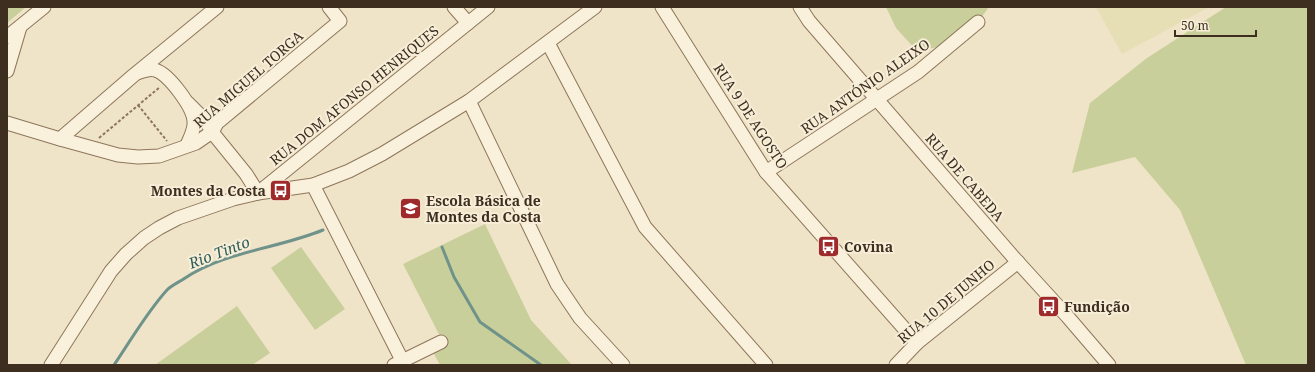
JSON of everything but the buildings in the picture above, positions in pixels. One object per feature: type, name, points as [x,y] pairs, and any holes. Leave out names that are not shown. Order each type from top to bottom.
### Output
[{"type":"street","points":[[7,37],[44,7]]},
{"type":"street","points":[[60,139],[134,75],[217,7]]},
{"type":"street","name":"RUA MIGUEL TORGA","points":[[7,123],[118,155],[138,157],[158,156],[196,143],[212,132],[216,123],[340,21],[329,7]]},
{"type":"street","points":[[454,7],[468,23]]},
{"type":"street","name":"RUA DOM AFONSO HENRIQUES","points":[[258,193],[488,7]]},
{"type":"street","points":[[51,365],[111,271],[126,254],[158,228],[178,218],[233,199],[258,193],[313,185],[349,171],[382,154],[469,101],[595,7]]},
{"type":"street","name":"RUA 9 DE AGOSTO","points":[[662,7],[766,172],[917,343]]},
{"type":"street","name":"RUA DE CABEDA","points":[[800,7],[810,21],[1018,262],[1109,365]]},
{"type":"street","name":"RUA ANTÓNIO ALEIXO","points":[[766,172],[918,72],[978,22]]},
{"type":"street","points":[[7,68],[20,27]]},
{"type":"street","points":[[548,43],[645,227],[766,365]]},
{"type":"street","points":[[163,51],[160,59],[164,80]]},
{"type":"street","points":[[134,75],[147,69],[156,70],[164,80],[200,114],[212,132],[246,174],[258,193]]},
{"type":"street","points":[[469,101],[557,284],[580,318],[623,365]]},
{"type":"street","points":[[187,145],[194,122],[188,103]]},
{"type":"street","points":[[313,185],[398,363],[441,342]]},
{"type":"street","name":"RUA 10 DE JUNHO","points":[[896,365],[917,343],[1018,262]]},
{"type":"path","points":[[95,141],[138,105],[164,80]]},
{"type":"path","points":[[138,105],[170,144]]},
{"type":"shaded area","points":[[1096,7],[1209,7],[1122,54]]},
{"type":"green space","points":[[7,7],[26,7],[7,23]]},
{"type":"green space","points":[[886,7],[989,7],[978,22],[949,46],[916,50],[896,28]]},
{"type":"green space","points":[[1226,7],[1308,7],[1308,365],[1246,365],[1180,210],[1135,157],[1072,173],[1090,103],[1147,58]]},
{"type":"green space","points":[[485,224],[531,320],[572,365],[440,365],[433,352],[445,346],[403,264]]},
{"type":"green space","points":[[301,247],[345,309],[315,330],[271,268]]},
{"type":"green space","points":[[237,306],[270,353],[252,365],[155,365]]},
{"type":"waterway","name":"Rio Tinto","points":[[114,365],[139,326],[167,290],[172,286],[198,270],[233,256],[287,242],[323,230]]},
{"type":"waterway","name":"Rio Tinto","points":[[442,247],[454,277],[480,322],[541,365]]},
{"type":"place","name":"Montes da Costa","points":[[281,190]]},
{"type":"place","name":"Escola Básica de Montes da Costa","points":[[410,208]]},
{"type":"place","name":"Covina","points":[[829,246]]},
{"type":"place","name":"Fundição","points":[[1049,306]]}]
